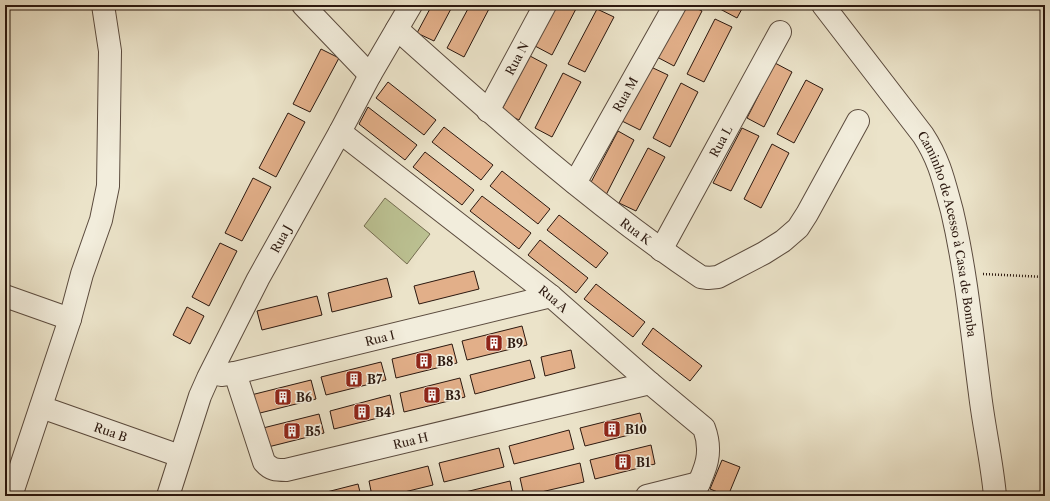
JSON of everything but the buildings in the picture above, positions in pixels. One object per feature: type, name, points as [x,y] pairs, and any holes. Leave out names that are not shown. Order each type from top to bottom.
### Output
[{"type":"street","points":[[11,496],[13,462],[41,407],[70,319],[82,274],[101,220],[108,186],[110,51],[103,5]]},
{"type":"street","points":[[303,5],[370,75]]},
{"type":"street","name":"Rua J","points":[[168,496],[200,396],[208,378],[258,279],[370,75],[411,5]]},
{"type":"street","name":"Rua N","points":[[488,111],[545,5]]},
{"type":"street","name":"Rua M","points":[[575,183],[675,5]]},
{"type":"street","name":"Caminho de Acesso à Casa de Bomba","points":[[823,5],[923,135],[933,150],[944,178],[961,251],[982,412],[995,496]]},
{"type":"street","name":"Rua K","points":[[397,29],[488,111],[575,183],[661,250],[701,277],[708,278],[726,274],[777,245],[798,228],[858,121]]},
{"type":"street","name":"Rua L","points":[[661,250],[780,32]]},
{"type":"street","name":"Rua A","points":[[340,132],[551,296],[650,383],[704,428],[708,438],[709,454],[696,490]]},
{"type":"street","points":[[5,296],[70,319]]},
{"type":"street","name":"Rua I","points":[[208,378],[235,373],[551,296]]},
{"type":"street","name":"Rua H","points":[[235,373],[264,462],[269,468],[276,470],[294,468],[650,383]]},
{"type":"street","name":"Rua B","points":[[41,407],[180,456]]},
{"type":"street","points":[[647,496],[696,490]]},
{"type":"path","points":[[964,273],[1045,277]]},
{"type":"green space","points":[[385,198],[430,234],[407,264],[364,226]]},
{"type":"place","name":"B9","points":[[494,343]]},
{"type":"place","name":"B8","points":[[424,361]]},
{"type":"place","name":"B7","points":[[354,379]]},
{"type":"place","name":"B3","points":[[432,395]]},
{"type":"place","name":"B6","points":[[283,397]]},
{"type":"place","name":"B4","points":[[362,412]]},
{"type":"place","name":"B10","points":[[612,429]]},
{"type":"place","name":"B5","points":[[292,431]]},
{"type":"place","name":"B1","points":[[623,462]]}]
